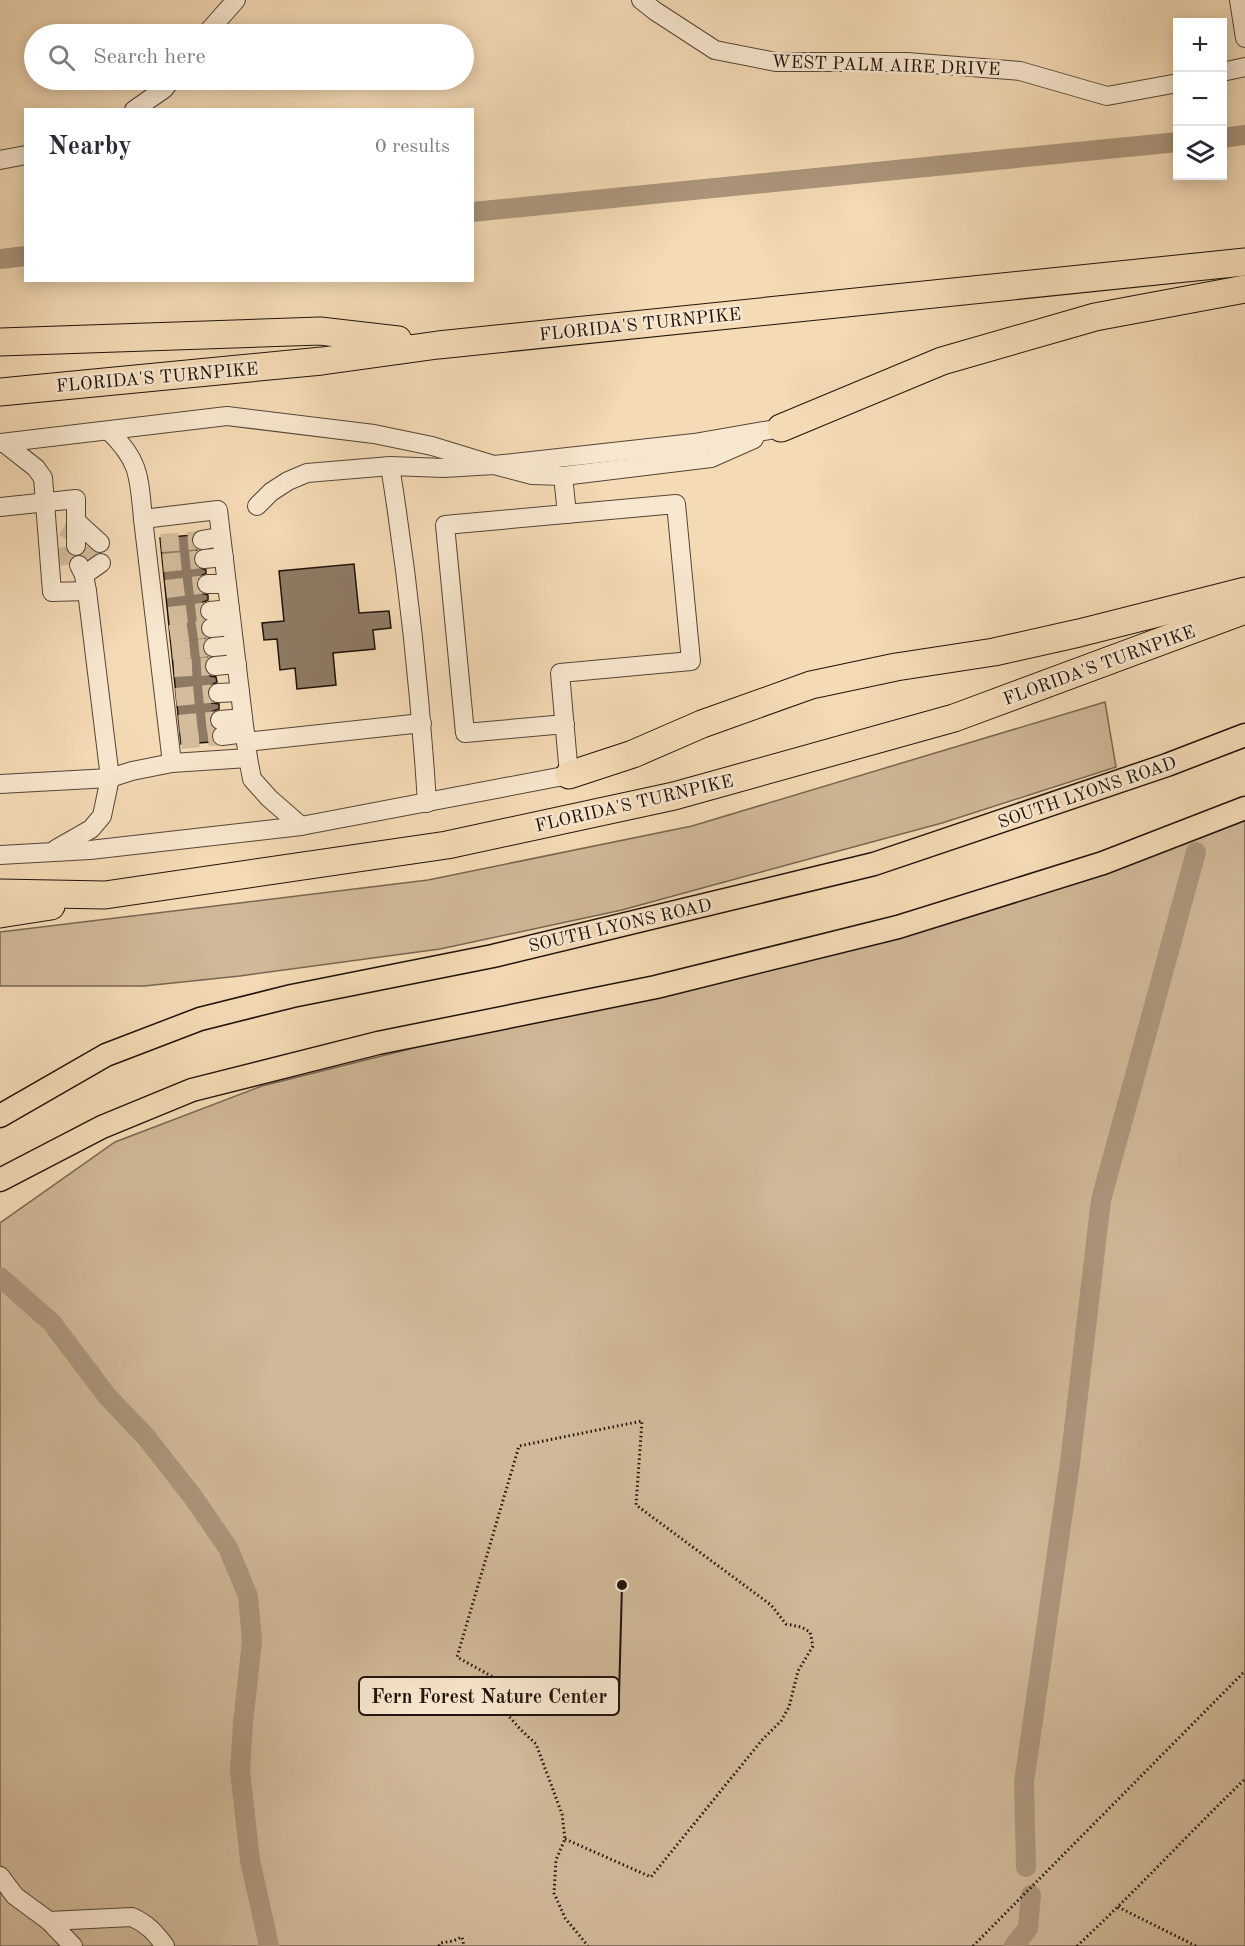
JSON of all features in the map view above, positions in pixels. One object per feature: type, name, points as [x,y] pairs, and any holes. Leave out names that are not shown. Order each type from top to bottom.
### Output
[{"type":"highway","name":"FLORIDA'S TURNPIKE","points":[[0,392],[322,361],[438,345],[1245,262]]},
{"type":"highway","points":[[781,428],[942,361],[1095,317],[1245,290]]},
{"type":"highway","points":[[0,342],[320,331],[438,345]]},
{"type":"highway","points":[[569,775],[633,754],[702,724],[811,685],[896,667],[994,652],[1245,591]]},
{"type":"highway","name":"FLORIDA'S TURNPIKE","points":[[0,893],[105,895],[447,845],[674,796],[954,718],[1245,610]]},
{"type":"highway","points":[[0,914],[105,895]]},
{"type":"main road","name":"SOUTH LYONS ROAD","points":[[0,1116],[106,1055],[200,1019],[292,996],[493,956],[874,864],[1167,765],[1245,735]]},
{"type":"main road","points":[[0,1180],[102,1127],[192,1090],[378,1043],[656,987],[898,927],[1103,863],[1245,808]]},
{"type":"street","points":[[215,24],[236,0]]},
{"type":"street","name":"WEST PALM AIRE DRIVE","points":[[641,0],[715,50],[777,62],[907,62],[1020,71],[1107,96],[1173,84]]},
{"type":"street","points":[[1239,0],[1245,38]]},
{"type":"street","points":[[1227,71],[1245,67]]},
{"type":"street","points":[[137,108],[161,90]]},
{"type":"street","points":[[0,160],[24,155]]},
{"type":"street","points":[[2,443],[227,416],[374,434],[432,446],[532,475],[563,476],[711,458],[781,428]]},
{"type":"street","points":[[257,506],[280,486],[307,473],[390,466],[444,468],[494,465],[694,443],[781,428]]},
{"type":"street","points":[[109,431],[124,446],[134,461],[139,477],[143,519],[153,544],[174,733],[172,763]]},
{"type":"street","points":[[2,443],[36,468],[44,478],[52,592],[84,571],[110,778],[102,816],[97,823],[91,829],[49,853]]},
{"type":"street","points":[[390,466],[422,723],[427,803]]},
{"type":"street","points":[[563,476],[567,514]]},
{"type":"street","points":[[0,507],[76,499],[77,522],[88,545]]},
{"type":"street","points":[[0,855],[90,850],[301,826],[569,775],[565,724],[560,673],[691,661],[676,504],[445,525],[465,733],[565,724]]},
{"type":"street","points":[[143,519],[218,510],[245,738],[252,779],[269,798],[301,826]]},
{"type":"street","points":[[202,540],[221,537]]},
{"type":"street","points":[[204,559],[224,557]]},
{"type":"street","points":[[207,584],[227,584]]},
{"type":"street","points":[[210,620],[231,618]]},
{"type":"street","points":[[213,647],[235,655]]},
{"type":"street","points":[[215,666],[235,655]]},
{"type":"street","points":[[218,693],[240,692]]},
{"type":"street","points":[[0,784],[110,778],[172,763],[245,738],[422,723]]},
{"type":"street","points":[[221,728],[245,738]]},
{"type":"street","points":[[0,1876],[15,1896],[49,1921],[73,1946]]},
{"type":"street","points":[[49,1921],[132,1917],[156,1933],[165,1946]]},
{"type":"path","points":[[566,1839],[651,1877],[762,1740],[781,1721],[789,1707],[798,1671],[813,1646],[810,1632],[801,1627],[786,1624],[771,1605],[636,1505],[642,1421],[519,1446],[457,1657],[502,1682],[502,1700],[507,1714],[536,1744],[562,1814],[566,1839],[556,1860],[554,1893],[565,1918],[588,1946]]},
{"type":"path","points":[[973,1946],[1245,1671]]},
{"type":"path","points":[[1077,1946],[1245,1779]]},
{"type":"path","points":[[1118,1907],[1196,1946]]},
{"type":"path","points":[[439,1946],[440,1943],[462,1937],[464,1946]]},
{"type":"shaded area","points":[[1105,702],[1116,767],[942,823],[622,910],[440,949],[240,976],[144,986],[0,986],[0,932],[428,880],[692,826]]},
{"type":"shaded area","points":[[1245,814],[1245,1946],[0,1946],[0,1223],[115,1142],[262,1086],[656,987]]},
{"type":"building","points":[[192,535],[191,542],[197,550],[193,561],[195,566],[206,570],[206,573],[198,578],[196,585],[201,593],[208,595],[208,600],[203,602],[199,612],[204,620],[200,630],[206,638],[202,649],[208,657],[204,668],[210,676],[216,677],[217,682],[208,687],[207,694],[212,703],[219,704],[219,709],[213,711],[210,716],[209,722],[214,729],[212,742],[181,744],[160,538]]},
{"type":"building","points":[[354,564],[359,613],[389,611],[391,628],[373,630],[375,649],[333,653],[336,685],[297,689],[295,668],[280,670],[277,639],[264,640],[262,623],[284,621],[279,571]]},
{"type":"waterway","points":[[1227,137],[1245,135]]},
{"type":"waterway","points":[[474,212],[1173,142]]},
{"type":"waterway","points":[[0,259],[24,256]]},
{"type":"waterway","points":[[1026,1867],[1024,1782],[1070,1463],[1101,1200],[1196,852]]},
{"type":"waterway","points":[[0,1277],[52,1323],[107,1396],[146,1437],[193,1497],[228,1548],[248,1596],[252,1641],[240,1771],[250,1860],[269,1946]]},
{"type":"waterway","points":[[1014,1946],[1028,1928],[1031,1895]]},
{"type":"tunnel","points":[[66,565],[63,547],[77,522]]},
{"type":"tunnel","points":[[161,543],[202,540]]},
{"type":"tunnel","points":[[88,546],[90,565]]},
{"type":"tunnel","points":[[163,563],[204,559]]},
{"type":"tunnel","points":[[166,589],[207,584]]},
{"type":"tunnel","points":[[169,616],[210,611]]},
{"type":"tunnel","points":[[170,634],[211,628]]},
{"type":"tunnel","points":[[172,651],[213,647]]},
{"type":"tunnel","points":[[174,668],[215,666]]},
{"type":"tunnel","points":[[176,697],[218,693]]},
{"type":"tunnel","points":[[179,724],[220,720]]},
{"type":"tunnel","points":[[181,740],[222,736]]},
{"type":"place","name":"Fern Forest Nature Center","points":[[622,1585]]}]
